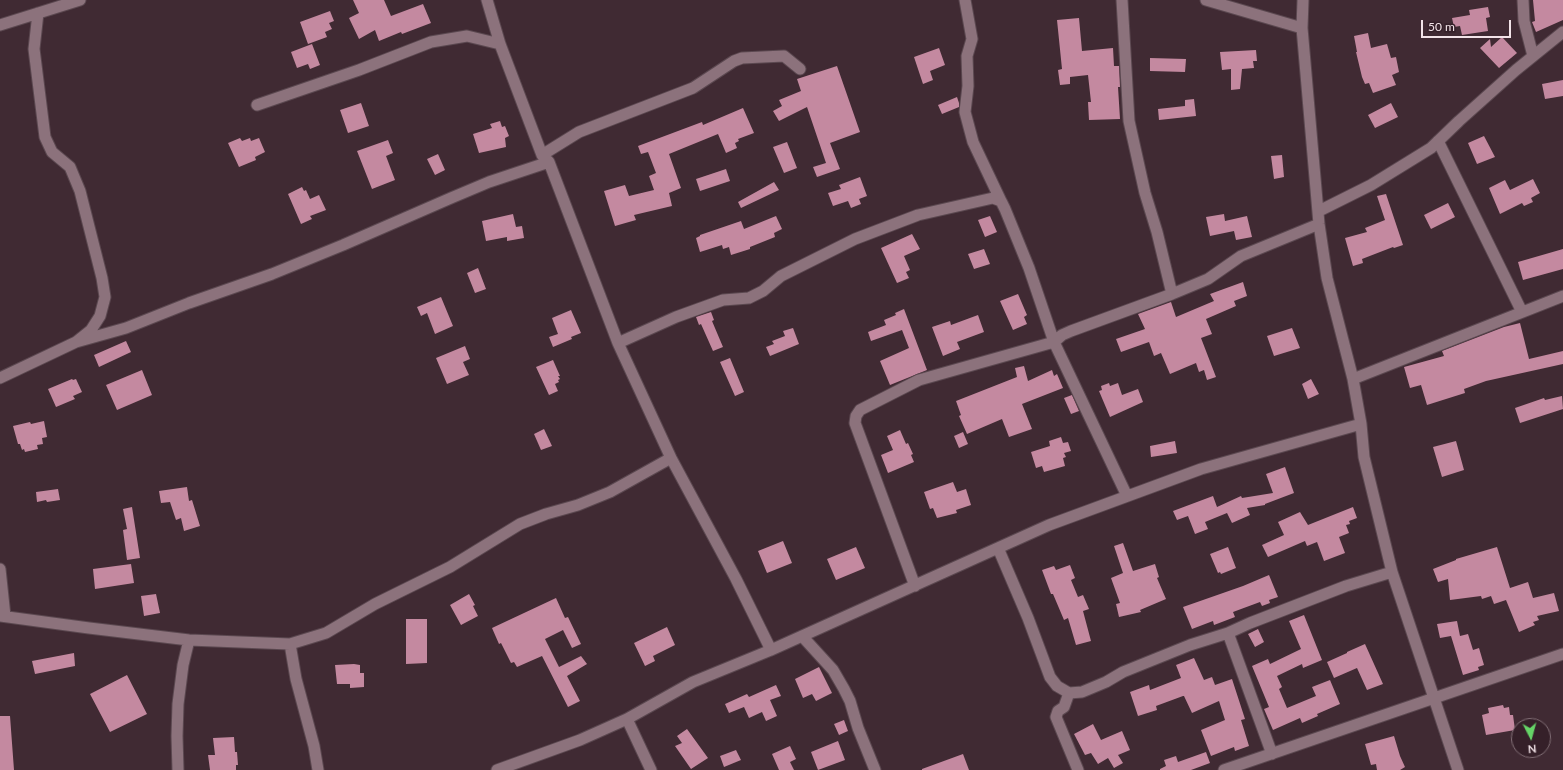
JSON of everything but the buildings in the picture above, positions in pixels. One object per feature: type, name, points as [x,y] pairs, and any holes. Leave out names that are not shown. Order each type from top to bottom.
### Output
[{"type":"street","points":[[0,25],[80,0]]},
{"type":"street","points":[[487,0],[500,44],[618,343],[671,458],[736,579],[771,650]]},
{"type":"street","points":[[965,0],[972,39],[967,56],[968,86],[965,112],[973,142],[1001,201],[1029,268],[1054,342],[1127,496]]},
{"type":"street","points":[[1122,0],[1129,121],[1145,193],[1157,232],[1172,294]]},
{"type":"street","points":[[1206,0],[1302,28]]},
{"type":"street","points":[[1303,0],[1302,28],[1319,224],[1328,278],[1353,379],[1361,424],[1364,457],[1392,572],[1458,770]]},
{"type":"street","points":[[1523,0],[1524,21],[1533,56]]},
{"type":"street","points":[[38,13],[34,49],[45,137],[52,152],[70,167],[80,191],[102,278],[105,297],[100,316],[97,321],[91,330],[76,342]]},
{"type":"street","points":[[1319,211],[1371,185],[1431,148],[1533,56],[1563,32]]},
{"type":"street","points":[[257,106],[359,70],[431,42],[468,36],[500,44]]},
{"type":"street","points":[[0,378],[76,342],[126,328],[189,303],[272,274],[546,158],[578,132],[693,88],[721,68],[734,61],[742,58],[784,56],[800,68]]},
{"type":"street","points":[[1438,141],[1522,312]]},
{"type":"street","points":[[618,343],[676,317],[723,300],[750,298],[763,291],[781,276],[855,238],[918,215],[993,198],[1001,201]]},
{"type":"street","points":[[915,586],[855,423],[856,416],[860,410],[920,380],[1054,342],[1062,335],[1071,331],[1172,294],[1208,279],[1241,256],[1319,224]]},
{"type":"street","points":[[1353,379],[1563,296]]},
{"type":"street","points":[[497,770],[580,740],[627,719],[692,682],[771,650],[1049,525],[1201,469],[1361,424]]},
{"type":"street","points":[[0,569],[2,616],[190,640],[290,644],[326,633],[375,604],[450,568],[520,524],[546,514],[578,505],[610,492],[671,458]]},
{"type":"street","points":[[998,548],[1028,618],[1050,677],[1057,686],[1069,693],[1082,692],[1152,660],[1190,645],[1228,633],[1346,586],[1392,572]]},
{"type":"street","points":[[1228,633],[1272,754]]},
{"type":"street","points":[[802,636],[833,670],[844,689],[850,701],[858,728],[875,770]]},
{"type":"street","points":[[178,770],[178,704],[183,665],[190,640]]},
{"type":"street","points":[[290,644],[296,679],[314,746],[318,770]]},
{"type":"street","points":[[1224,770],[1433,697],[1563,654]]},
{"type":"street","points":[[1069,693],[1064,707],[1058,711],[1056,717],[1078,770]]},
{"type":"street","points":[[627,719],[651,770]]}]
